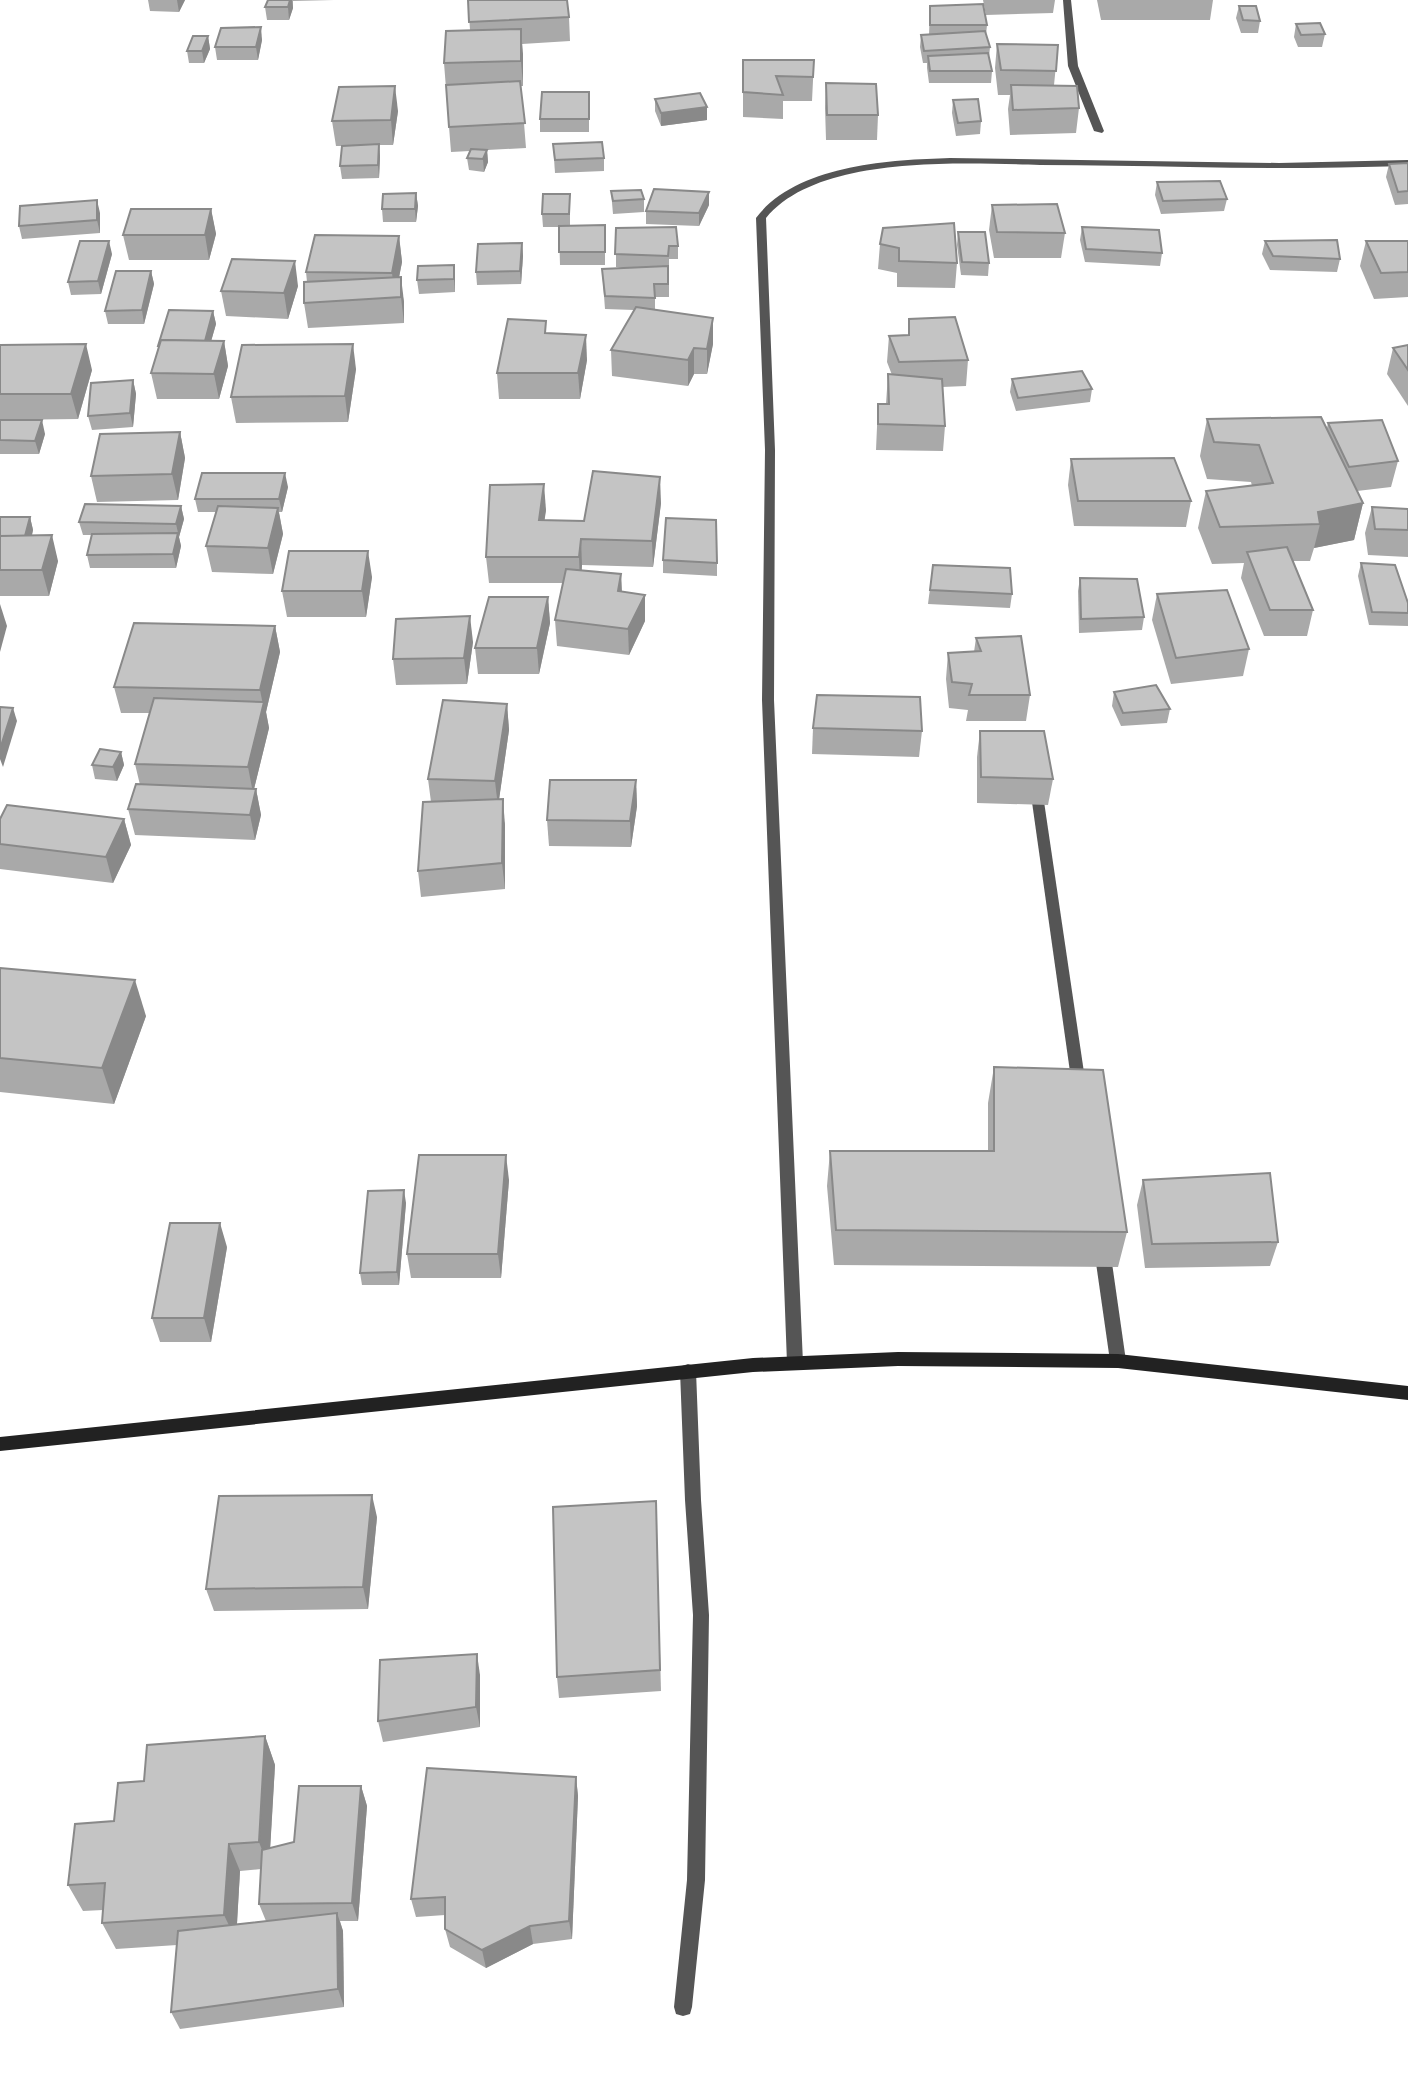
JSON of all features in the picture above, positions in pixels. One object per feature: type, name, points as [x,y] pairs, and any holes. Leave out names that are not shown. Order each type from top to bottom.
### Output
[{"type":"street","points":[[1067,0],[1073,66],[1100,131]]},
{"type":"street","points":[[795,1363],[768,700],[769,450],[761,218],[770,204],[797,189],[829,177],[886,166],[966,161],[1345,166],[1408,163]]},
{"type":"street","points":[[1034,776],[1081,1103]]},
{"type":"street","points":[[1101,1239],[1118,1362]]},
{"type":"street","points":[[0,1444],[688,1371],[898,1359],[1118,1362],[1408,1393]]},
{"type":"street","points":[[683,2007],[696,1880],[701,1641],[688,1371]]},
{"type":"building","points":[[268,0],[290,0],[288,7],[265,7]]},
{"type":"building","points":[[468,0],[567,0],[569,17],[469,22]]},
{"type":"building","points":[[983,4],[987,25],[930,25],[930,6]]},
{"type":"building","points":[[1239,6],[1256,6],[1260,21],[1243,20]]},
{"type":"building","points":[[1320,23],[1325,34],[1301,35],[1296,24]]},
{"type":"building","points":[[261,27],[256,47],[215,47],[221,28]]},
{"type":"building","points":[[521,29],[521,61],[444,63],[446,31]]},
{"type":"building","points":[[985,31],[990,47],[924,51],[921,35]]},
{"type":"building","points":[[193,36],[208,36],[202,51],[187,51]]},
{"type":"building","points":[[997,44],[1058,45],[1056,71],[1001,70]]},
{"type":"building","points":[[988,53],[992,71],[930,71],[928,56]]},
{"type":"building","points":[[743,60],[814,60],[813,77],[776,76],[783,95],[743,92]]},
{"type":"building","points":[[520,81],[525,123],[449,127],[446,85]]},
{"type":"building","points":[[826,83],[876,84],[878,115],[827,115]]},
{"type":"building","points":[[1011,85],[1077,86],[1079,108],[1013,110]]},
{"type":"building","points":[[395,86],[391,120],[332,121],[339,87]]},
{"type":"building","points":[[542,92],[589,92],[589,119],[540,119]]},
{"type":"building","points":[[700,93],[707,107],[661,113],[655,99]]},
{"type":"building","points":[[978,99],[981,121],[958,123],[953,100]]},
{"type":"building","points":[[602,142],[604,158],[555,160],[553,144]]},
{"type":"building","points":[[379,144],[378,165],[340,166],[342,146]]},
{"type":"building","points":[[471,149],[487,150],[483,159],[467,158]]},
{"type":"building","points":[[1408,163],[1408,191],[1398,192],[1389,164]]},
{"type":"building","points":[[1220,181],[1227,199],[1163,201],[1157,182]]},
{"type":"building","points":[[654,189],[709,192],[699,213],[646,211]]},
{"type":"building","points":[[641,190],[644,199],[613,201],[611,191]]},
{"type":"building","points":[[416,193],[415,209],[382,209],[383,194]]},
{"type":"building","points":[[543,194],[570,194],[569,214],[542,214]]},
{"type":"building","points":[[97,200],[97,220],[19,226],[20,206]]},
{"type":"building","points":[[1057,204],[1065,233],[997,232],[992,205]]},
{"type":"building","points":[[131,209],[211,209],[205,235],[123,235]]},
{"type":"building","points":[[954,223],[957,263],[899,261],[899,248],[880,244],[883,228]]},
{"type":"building","points":[[605,225],[605,252],[559,252],[559,226]]},
{"type":"building","points":[[676,227],[678,246],[669,246],[668,256],[615,254],[616,228]]},
{"type":"building","points":[[1082,227],[1159,230],[1162,253],[1086,249]]},
{"type":"building","points":[[958,232],[985,232],[989,263],[962,262]]},
{"type":"building","points":[[315,235],[399,236],[392,273],[306,272]]},
{"type":"building","points":[[1337,240],[1340,259],[1273,256],[1265,241]]},
{"type":"building","points":[[80,241],[109,241],[98,281],[68,282]]},
{"type":"building","points":[[1366,241],[1408,241],[1408,272],[1381,273]]},
{"type":"building","points":[[522,243],[520,271],[476,272],[478,244]]},
{"type":"building","points":[[232,259],[295,261],[284,293],[221,291]]},
{"type":"building","points":[[454,265],[454,279],[417,280],[418,266]]},
{"type":"building","points":[[668,266],[668,284],[654,284],[655,298],[605,296],[602,269]]},
{"type":"building","points":[[116,271],[151,271],[142,310],[105,311]]},
{"type":"building","points":[[401,277],[401,297],[304,303],[304,282]]},
{"type":"building","points":[[636,307],[713,318],[707,349],[694,348],[688,360],[611,350]]},
{"type":"building","points":[[169,310],[213,311],[205,341],[161,340],[158,346]]},
{"type":"building","points":[[955,317],[968,360],[899,362],[889,336],[909,335],[909,319]]},
{"type":"building","points":[[508,319],[546,321],[545,333],[586,335],[578,373],[497,373]]},
{"type":"building","points":[[161,340],[224,341],[214,374],[151,373]]},
{"type":"building","points":[[86,344],[71,394],[0,394],[0,345]]},
{"type":"building","points":[[353,344],[345,396],[231,397],[242,345]]},
{"type":"building","points":[[1408,345],[1408,370],[1393,348]]},
{"type":"building","points":[[1082,371],[1092,389],[1018,398],[1012,379]]},
{"type":"building","points":[[888,374],[942,379],[945,426],[878,424],[878,404],[889,404]]},
{"type":"building","points":[[133,380],[130,413],[88,416],[91,383]]},
{"type":"building","points":[[1321,417],[1363,503],[1318,512],[1320,524],[1220,527],[1206,491],[1273,483],[1259,445],[1214,442],[1207,419]]},
{"type":"building","points":[[0,420],[42,420],[35,441],[0,440]]},
{"type":"building","points":[[1382,420],[1398,461],[1349,467],[1328,423]]},
{"type":"building","points":[[180,432],[172,474],[91,476],[100,434]]},
{"type":"building","points":[[1174,458],[1191,501],[1078,501],[1071,459]]},
{"type":"building","points":[[593,471],[660,477],[652,541],[581,539],[579,557],[486,557],[490,485],[544,484],[539,520],[584,521]]},
{"type":"building","points":[[202,473],[285,473],[279,499],[195,499]]},
{"type":"building","points":[[85,504],[181,506],[176,524],[79,522]]},
{"type":"building","points":[[218,506],[278,508],[268,548],[206,546]]},
{"type":"building","points":[[1372,507],[1408,509],[1408,530],[1375,529]]},
{"type":"building","points":[[0,517],[30,517],[25,536],[0,536]]},
{"type":"building","points":[[666,518],[716,520],[717,563],[663,560]]},
{"type":"building","points":[[178,533],[173,554],[87,555],[92,534]]},
{"type":"building","points":[[52,535],[42,570],[0,570],[0,536]]},
{"type":"building","points":[[1287,547],[1313,610],[1270,610],[1247,552]]},
{"type":"building","points":[[289,551],[368,551],[362,591],[282,591]]},
{"type":"building","points":[[1361,563],[1395,565],[1408,603],[1408,613],[1372,612]]},
{"type":"building","points":[[933,565],[1010,568],[1012,594],[930,590]]},
{"type":"building","points":[[566,569],[621,574],[618,591],[645,595],[628,629],[555,620]]},
{"type":"building","points":[[1080,578],[1137,579],[1144,617],[1081,619]]},
{"type":"building","points":[[1227,590],[1249,649],[1176,658],[1157,594]]},
{"type":"building","points":[[489,597],[548,597],[537,648],[475,648]]},
{"type":"building","points":[[470,616],[464,658],[393,659],[396,619]]},
{"type":"building","points":[[134,623],[275,626],[260,690],[114,687]]},
{"type":"building","points":[[1021,636],[1030,695],[969,695],[972,684],[952,682],[948,653],[981,651],[976,638]]},
{"type":"building","points":[[1156,685],[1170,709],[1123,713],[1114,692]]},
{"type":"building","points":[[817,695],[920,697],[922,731],[813,728]]},
{"type":"building","points":[[154,698],[264,702],[248,767],[135,764]]},
{"type":"building","points":[[443,700],[507,704],[495,781],[428,779]]},
{"type":"building","points":[[0,707],[13,708],[0,749]]},
{"type":"building","points":[[980,731],[1044,731],[1053,779],[981,777]]},
{"type":"building","points":[[100,749],[121,752],[113,767],[92,765]]},
{"type":"building","points":[[550,780],[636,780],[630,821],[547,820]]},
{"type":"building","points":[[136,784],[256,789],[250,815],[128,809]]},
{"type":"building","points":[[503,799],[502,863],[418,871],[423,802]]},
{"type":"building","points":[[7,805],[124,819],[106,857],[0,844],[0,819]]},
{"type":"building","points":[[0,968],[135,980],[102,1068],[0,1058]]},
{"type":"building","points":[[994,1067],[1103,1070],[1127,1232],[836,1230],[830,1151],[994,1151]]},
{"type":"building","points":[[419,1155],[506,1155],[498,1254],[407,1254]]},
{"type":"building","points":[[1270,1173],[1278,1242],[1152,1244],[1143,1180]]},
{"type":"building","points":[[404,1190],[397,1272],[360,1273],[368,1191]]},
{"type":"building","points":[[170,1223],[220,1223],[204,1318],[152,1318]]},
{"type":"building","points":[[372,1495],[363,1587],[206,1589],[219,1496]]},
{"type":"building","points":[[656,1501],[660,1670],[557,1677],[553,1507]]},
{"type":"building","points":[[477,1654],[476,1707],[378,1721],[380,1660]]},
{"type":"building","points":[[265,1736],[259,1842],[229,1844],[224,1915],[102,1923],[105,1883],[68,1885],[75,1824],[114,1821],[118,1783],[144,1781],[147,1745]]},
{"type":"building","points":[[427,1768],[576,1777],[569,1921],[530,1926],[482,1950],[445,1929],[445,1897],[411,1899]]},
{"type":"building","points":[[299,1786],[361,1786],[352,1903],[259,1904],[262,1850],[294,1842]]},
{"type":"building","points":[[337,1913],[338,1989],[171,2012],[178,1931]]}]
